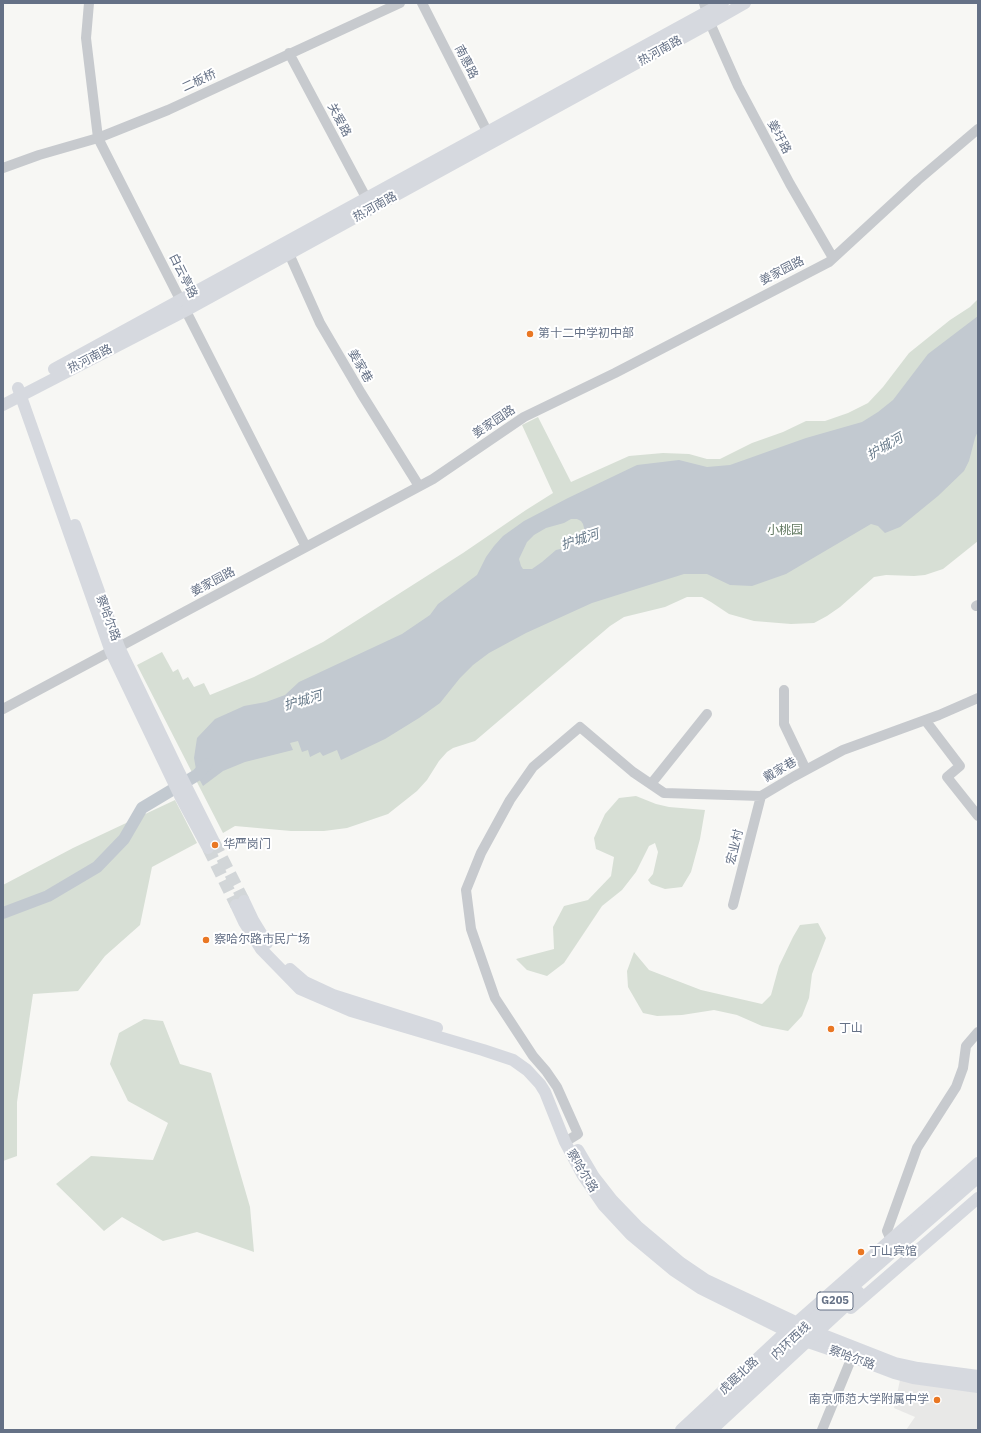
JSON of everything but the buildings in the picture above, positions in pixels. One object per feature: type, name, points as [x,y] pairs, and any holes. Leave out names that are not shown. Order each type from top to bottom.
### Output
[{"type":"highway","points":[[916,1235],[978,1169]]},
{"type":"highway","name":"内环西线","points":[[710,1430],[824,1324],[978,1176]]},
{"type":"highway","name":"内环西线","points":[[696,1430],[811,1322],[916,1235],[978,1187]]},
{"type":"main road","name":"热河南路","points":[[3,397],[23,390],[183,305],[490,137],[723,3]]},
{"type":"main road","name":"热河南路","points":[[707,13],[745,3]]},
{"type":"main road","name":"热河南路","points":[[3,405],[23,390]]},
{"type":"main road","name":"察哈尔路","points":[[23,390],[115,650],[185,796],[211,845]]},
{"type":"main road","name":"察哈尔路","points":[[240,903],[279,959],[305,982],[333,995],[491,1044],[515,1053],[524,1059],[537,1071],[550,1088],[568,1140],[582,1174],[594,1193],[617,1221],[635,1239],[672,1270],[700,1288],[811,1343],[894,1373],[913,1378],[978,1387]]},
{"type":"main road","name":"察哈尔路","points":[[568,1140],[612,1200],[657,1244],[681,1264],[706,1280],[821,1334],[895,1363],[918,1368],[978,1376]]},
{"type":"main road","name":"虎踞北路","points":[[681,1430],[798,1322],[978,1163]]},
{"type":"main road","points":[[916,1235],[978,1191]]},
{"type":"main road","points":[[719,1430],[821,1334],[978,1198]]},
{"type":"street","name":"白云亭路","points":[[89,3],[86,38],[98,138],[306,547]]},
{"type":"street","name":"二板桥","points":[[3,168],[39,155],[98,138],[168,110],[400,3]]},
{"type":"street","name":"南惠路","points":[[422,3],[490,137]]},
{"type":"street","name":"姜圩路","points":[[707,13],[738,86],[790,184],[833,258]]},
{"type":"street","name":"关爱路","points":[[289,53],[369,203]]},
{"type":"street","name":"姜家园路","points":[[3,709],[433,479],[524,417],[615,374],[829,262],[918,180],[978,130]]},
{"type":"street","name":"姜家巷","points":[[286,248],[320,323],[361,393],[419,486]]},
{"type":"street","points":[[784,690],[784,724],[806,770]]},
{"type":"street","name":"戴家巷","points":[[568,1140],[578,1134],[557,1087],[533,1056],[496,998],[471,929],[466,890],[481,852],[515,793],[533,767],[580,727],[633,772],[664,793],[761,796],[843,750],[925,720],[978,698]]},
{"type":"street","points":[[651,784],[707,714]]},
{"type":"street","points":[[925,720],[960,766],[947,777],[978,816]]},
{"type":"street","name":"宏业村","points":[[733,905],[761,796]]},
{"type":"street","points":[[891,1240],[887,1231],[917,1148],[956,1086],[963,1068],[966,1046],[978,1032]]},
{"type":"street","points":[[822,1430],[852,1357]]},
{"type":"shaded area","name":"南京师范大学附属中学","points":[[900,1380],[978,1392],[978,1430],[906,1430],[915,1417],[894,1408]]},
{"type":"green space","name":"小桃园","points":[[978,299],[978,541],[943,569],[925,575],[886,575],[874,577],[840,607],[814,623],[791,624],[754,621],[729,614],[702,597],[687,597],[665,607],[624,617],[610,626],[475,741],[453,748],[447,752],[439,761],[427,780],[417,791],[388,814],[347,828],[324,831],[291,831],[235,826],[223,833],[137,665],[162,652],[173,672],[178,669],[183,680],[188,677],[194,687],[204,683],[210,695],[254,677],[323,642],[463,553],[553,493],[522,425],[538,417],[571,482],[629,456],[663,453],[689,454],[707,459],[720,459],[752,443],[783,432],[806,421],[825,421],[848,413],[868,403],[883,387],[909,353],[950,320],[970,307]]},
{"type":"green space","points":[[636,796],[656,804],[669,807],[705,810],[700,839],[691,872],[682,887],[665,889],[651,884],[648,880],[653,874],[658,852],[655,843],[649,846],[636,872],[622,890],[602,906],[564,963],[547,976],[527,970],[516,959],[554,949],[553,927],[564,906],[588,900],[611,876],[614,857],[596,849],[594,838],[605,814],[619,798]]},
{"type":"green space","points":[[175,800],[197,843],[152,867],[140,925],[105,956],[78,991],[33,994],[17,1102],[17,1156],[3,1161],[3,885],[73,848]]},
{"type":"green space","points":[[818,923],[826,938],[812,974],[809,998],[802,1016],[788,1031],[762,1026],[737,1015],[714,1010],[682,1015],[657,1016],[643,1013],[628,987],[627,971],[634,952],[649,970],[701,990],[762,1004],[771,995],[779,966],[800,925]]},
{"type":"green space","points":[[144,1019],[163,1021],[180,1064],[211,1073],[250,1207],[254,1252],[197,1232],[163,1241],[122,1217],[104,1231],[56,1184],[91,1156],[153,1160],[168,1123],[128,1101],[110,1064],[119,1033]]},
{"type":"water","name":"护城河","points":[[978,316],[978,431],[969,461],[964,471],[938,496],[900,527],[885,533],[878,526],[871,524],[786,574],[752,586],[730,585],[707,574],[684,574],[592,603],[526,633],[489,653],[473,665],[460,678],[440,703],[385,739],[341,760],[337,750],[323,756],[320,752],[310,757],[308,750],[302,752],[298,741],[290,743],[293,750],[245,762],[223,771],[203,786],[197,775],[194,758],[197,738],[215,719],[244,706],[266,702],[285,695],[299,682],[402,634],[430,615],[438,604],[477,575],[486,557],[494,546],[503,536],[524,521],[637,465],[679,460],[707,467],[730,465],[806,438],[862,422],[893,400],[928,354]],"holes":[[[571,519],[577,519],[583,524],[585,532],[564,548],[556,550],[532,569],[523,569],[519,559],[527,542],[534,535],[546,528],[564,523]]]},
{"type":"waterway","points":[[3,913],[48,896],[97,867],[124,839],[142,808],[197,775],[207,764]]},
{"type":"tunnel","points":[[214,842],[244,901]]},
{"type":"tunnel","points":[[208,848],[236,905]]},
{"type":"place","name":"第十二中学初中部","points":[[530,334]]},
{"type":"place","name":"华严岗门","points":[[215,845]]},
{"type":"place","name":"察哈尔路市民广场","points":[[206,940]]},
{"type":"place","name":"丁山","points":[[831,1029]]},
{"type":"place","name":"丁山宾馆","points":[[861,1252]]},
{"type":"place","name":"南京师范大学附属中学","points":[[937,1400]]}]
